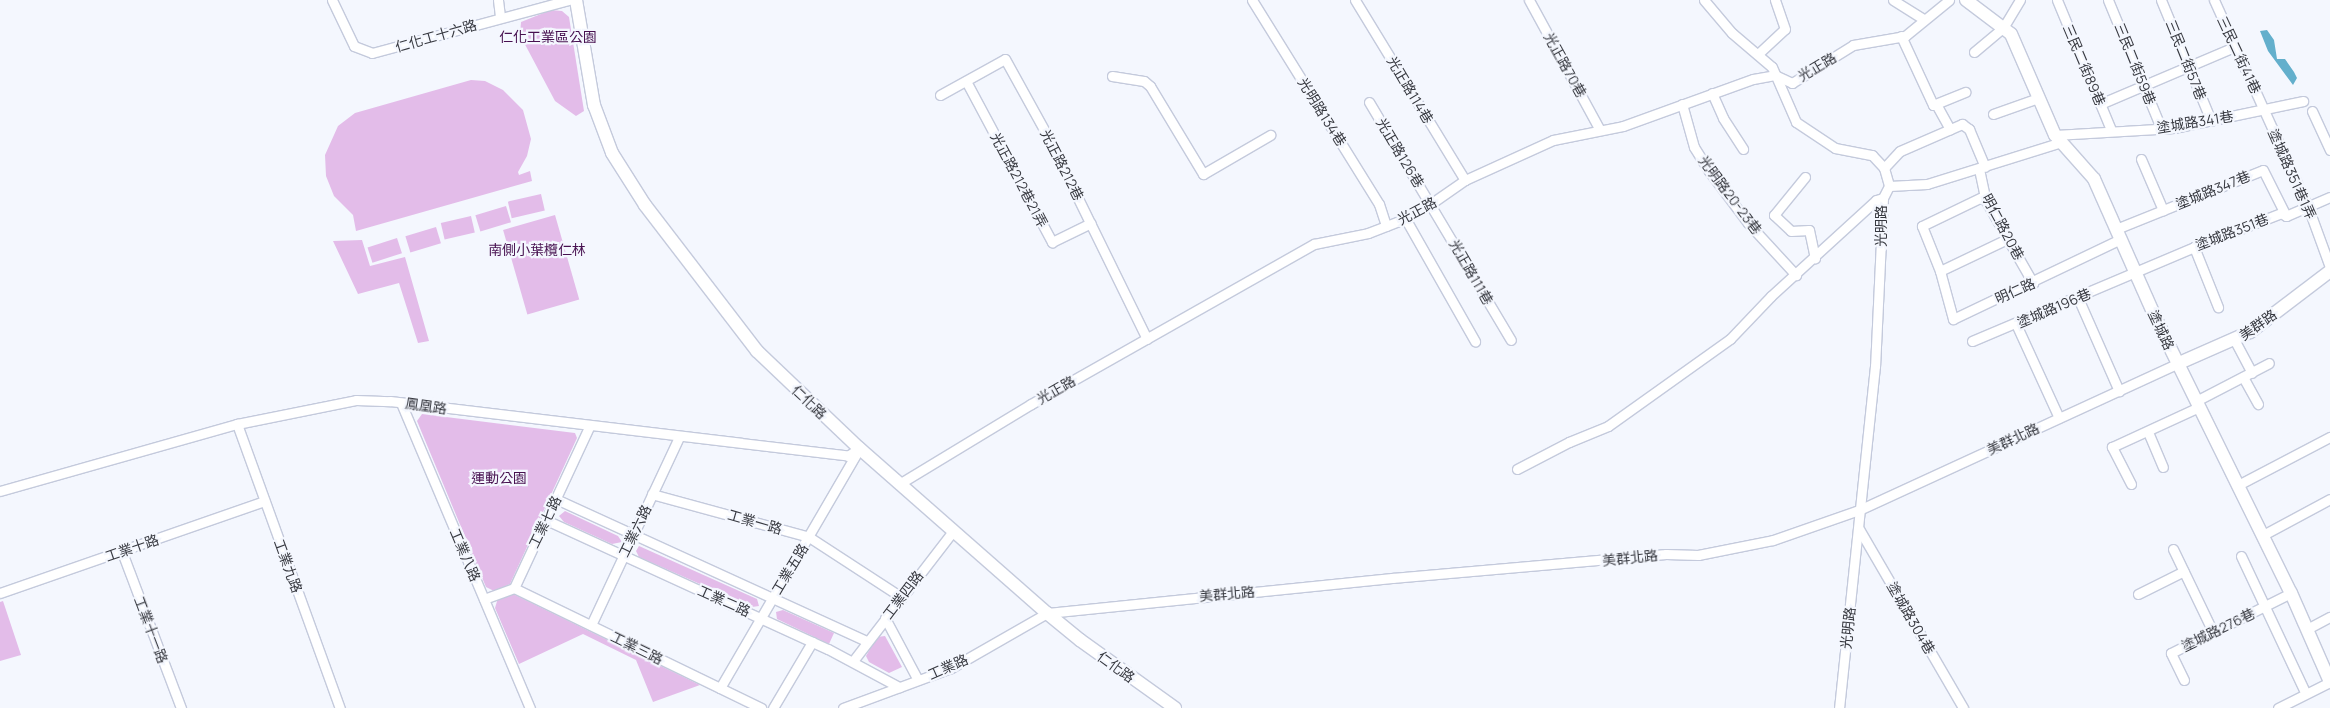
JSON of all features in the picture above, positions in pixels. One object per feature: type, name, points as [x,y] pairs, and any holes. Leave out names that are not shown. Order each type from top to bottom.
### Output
[{"type":"main road","name":"仁化路","points":[[576,0],[598,124],[618,164],[651,213],[757,351],[859,448],[1048,613],[1080,640],[1175,708]]},
{"type":"main road","name":"塗城路","points":[[1966,0],[2011,34],[2038,98],[2058,138],[2094,179],[2134,272],[2177,364],[2291,593],[2330,681]]},
{"type":"main road","name":"美群路","points":[[2177,364],[2235,341],[2330,271]]},
{"type":"street","name":"仁化工十六路","points":[[332,0],[351,42],[360,51],[368,53],[569,0]]},
{"type":"street","points":[[498,0],[500,17]]},
{"type":"street","name":"光明路134巷","points":[[1252,0],[1379,204],[1386,226]]},
{"type":"street","name":"光正路114巷","points":[[1355,0],[1465,180]]},
{"type":"street","name":"光正路70巷","points":[[1529,0],[1600,130]]},
{"type":"street","points":[[1704,0],[1732,33],[1759,53],[1775,75],[1786,97],[1792,118],[1814,137],[1835,148],[1872,155],[1884,168],[1888,186],[1883,198]]},
{"type":"street","points":[[1759,53],[1785,29],[1774,0]]},
{"type":"street","points":[[1893,0],[1924,19]]},
{"type":"street","name":"光正路","points":[[899,484],[1314,244],[1386,226],[1405,218],[1431,204],[1465,180],[1548,142],[1624,126],[1712,93],[1775,75],[1792,83],[1853,45],[1901,36],[1949,0]]},
{"type":"street","points":[[1978,52],[2003,28],[2020,0]]},
{"type":"street","name":"三民二街89巷","points":[[2057,0],[2111,130]]},
{"type":"street","name":"三民二街59巷","points":[[2108,0],[2161,128]]},
{"type":"street","name":"三民二街57巷","points":[[2161,0],[2190,66],[2211,121]]},
{"type":"street","name":"三民二街41巷","points":[[2214,0],[2264,110]]},
{"type":"street","points":[[1884,168],[1900,151],[1950,128],[1936,104],[1933,105],[1901,36]]},
{"type":"street","points":[[2100,104],[2234,47]]},
{"type":"street","name":"光正路212巷","points":[[940,96],[1005,59],[1091,223],[1147,339]]},
{"type":"street","points":[[1112,76],[1144,81],[1150,86],[1203,174],[1270,135]]},
{"type":"street","name":"光正路212巷21弄","points":[[966,81],[1052,242],[1091,223]]},
{"type":"street","points":[[1936,104],[1965,92]]},
{"type":"street","points":[[1712,93],[1723,118],[1743,149]]},
{"type":"street","points":[[1992,114],[2038,98]]},
{"type":"street","name":"塗城路341巷","points":[[2058,138],[2111,130],[2161,128],[2211,121],[2303,101]]},
{"type":"street","name":"光正路126巷","points":[[1369,102],[1431,204]]},
{"type":"street","name":"光明路20-23巷","points":[[1682,104],[1694,147],[1708,171],[1748,222],[1796,275]]},
{"type":"street","name":"塗城路351巷1弄","points":[[2264,110],[2308,207],[2330,268]]},
{"type":"street","points":[[2312,111],[2330,150]]},
{"type":"street","name":"明仁路20巷","points":[[1950,128],[1962,124],[1969,129],[1982,168],[1984,196],[2007,240],[2033,283]]},
{"type":"street","points":[[1888,186],[1927,184],[1982,168],[2058,138]]},
{"type":"street","points":[[2141,159],[2163,210]]},
{"type":"street","name":"塗城路347巷","points":[[2118,234],[2163,210],[2263,170],[2286,216]]},
{"type":"street","points":[[1804,177],[1774,215],[1791,231],[1809,230],[1815,258]]},
{"type":"street","points":[[1984,196],[1922,226],[1940,271],[2007,240]]},
{"type":"street","name":"塗城路351巷","points":[[2134,272],[2281,213],[2286,216],[2330,197]]},
{"type":"street","name":"光明路","points":[[1517,469],[1570,442],[1608,426],[1730,339],[1876,200],[1883,198],[1877,349],[1839,708]]},
{"type":"street","name":"光正路111巷","points":[[1431,204],[1511,340]]},
{"type":"street","points":[[1405,218],[1475,341]]},
{"type":"street","name":"明仁路","points":[[1940,271],[1953,319],[2033,283],[2118,234]]},
{"type":"street","points":[[2194,247],[2218,307]]},
{"type":"street","name":"塗城路196巷","points":[[1972,341],[2078,298],[2134,272]]},
{"type":"street","points":[[2078,298],[2119,391]]},
{"type":"street","points":[[2016,324],[2059,418]]},
{"type":"street","points":[[2235,341],[2258,404]]},
{"type":"street","name":"美群北路","points":[[1048,613],[1392,578],[1666,554],[1698,555],[1772,540],[1859,510],[2177,364]]},
{"type":"street","points":[[2131,484],[2112,447],[2148,432],[2269,364]]},
{"type":"street","name":"鳳凰路","points":[[0,491],[237,424],[343,402],[401,403],[589,427],[848,456],[859,448]]},
{"type":"street","name":"工業八路","points":[[401,403],[530,708]]},
{"type":"street","name":"工業九路","points":[[237,424],[340,708]]},
{"type":"street","name":"工業七路","points":[[514,588],[589,427]]},
{"type":"street","points":[[2148,432],[2164,467]]},
{"type":"street","name":"工業六路","points":[[591,625],[679,437]]},
{"type":"street","points":[[2238,485],[2330,437]]},
{"type":"street","name":"工業五路","points":[[720,688],[859,448]]},
{"type":"street","name":"工業一路","points":[[652,494],[809,537],[901,597]]},
{"type":"street","name":"工業二路","points":[[556,499],[866,642]]},
{"type":"street","points":[[2263,535],[2330,499]]},
{"type":"street","name":"工業十路","points":[[0,593],[264,501]]},
{"type":"street","name":"工業二路","points":[[546,520],[853,661],[899,687]]},
{"type":"street","name":"塗城路304巷","points":[[1858,529],[1962,708]]},
{"type":"street","name":"工業四路","points":[[853,661],[954,530]]},
{"type":"street","points":[[2173,549],[2213,632]]},
{"type":"street","name":"工業十一路","points":[[122,552],[181,708]]},
{"type":"street","points":[[2241,556],[2305,692]]},
{"type":"street","points":[[2138,594],[2184,571]]},
{"type":"street","points":[[484,599],[514,588]]},
{"type":"street","name":"工業三路","points":[[514,588],[761,708]]},
{"type":"street","name":"塗城路276巷","points":[[2184,680],[2171,653],[2291,593]]},
{"type":"street","name":"工業路","points":[[843,708],[962,662],[1048,613]]},
{"type":"street","points":[[2307,629],[2330,617]]},
{"type":"street","points":[[885,618],[918,680]]},
{"type":"street","points":[[773,708],[812,642]]},
{"type":"street","points":[[2278,708],[2305,692],[2330,681]]},
{"type":"green space","name":"仁化工業區公園","points":[[551,10],[562,11],[569,17],[584,111],[576,116],[555,101],[520,35],[521,22]]},
{"type":"green space","points":[[471,80],[485,81],[503,90],[523,110],[531,139],[527,156],[518,172],[519,175],[530,171],[532,181],[356,231],[353,215],[334,196],[326,176],[325,155],[338,126],[355,113]]},
{"type":"green space","points":[[541,194],[545,211],[512,218],[508,202]]},
{"type":"green space","points":[[506,206],[511,222],[480,232],[475,215]]},
{"type":"green space","name":"南側小葉欖仁林","points":[[555,215],[579,300],[527,314],[503,230]]},
{"type":"green space","points":[[471,216],[475,233],[445,240],[441,223]]},
{"type":"green space","points":[[436,227],[441,243],[410,253],[405,236]]},
{"type":"green space","points":[[397,238],[402,253],[372,263],[368,248]]},
{"type":"green space","points":[[362,240],[370,266],[405,257],[429,341],[418,343],[399,283],[358,294],[333,241]]},
{"type":"green space","name":"運動公園","points":[[422,414],[575,433],[577,438],[510,584],[494,591],[486,587],[417,421]]},
{"type":"green space","points":[[565,511],[618,536],[622,542],[612,544],[564,522],[559,516]]},
{"type":"green space","points":[[639,546],[757,599],[759,606],[752,607],[639,557],[636,551]]},
{"type":"green space","points":[[511,593],[700,685],[653,702],[636,660],[583,634],[519,664],[495,608],[498,598]]},
{"type":"green space","points":[[3,601],[21,655],[0,661],[0,602]]},
{"type":"green space","points":[[783,610],[834,633],[829,644],[777,619],[776,612]]},
{"type":"green space","points":[[885,636],[902,667],[889,673],[869,662],[866,656],[877,637]]},
{"type":"water","points":[[2267,30],[2274,40],[2277,59],[2285,59],[2297,78],[2293,85],[2268,51],[2260,31]]}]
